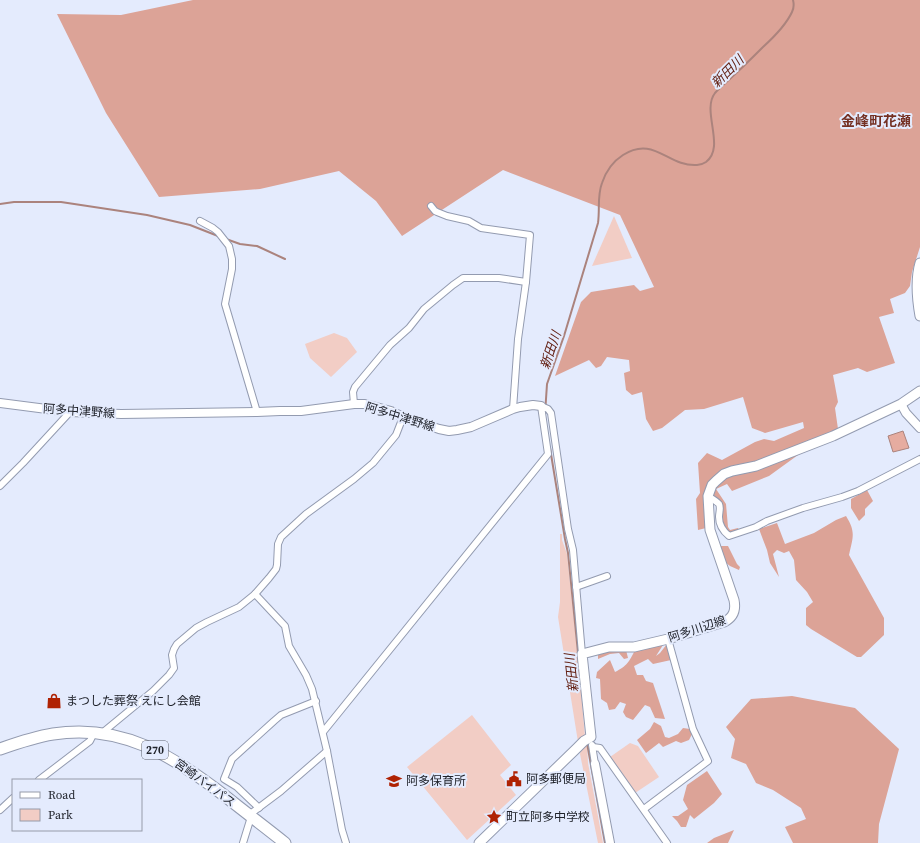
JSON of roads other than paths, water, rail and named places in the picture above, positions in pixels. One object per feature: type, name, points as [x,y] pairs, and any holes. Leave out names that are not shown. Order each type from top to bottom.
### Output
[{"type":"highway","name":"宮崎バイパス","points":[[0,749],[29,739],[75,732],[98,733],[123,738],[145,745],[171,758],[193,772],[285,843]]},
{"type":"main road","points":[[920,263],[917,281],[920,316]]},
{"type":"main road","points":[[708,496],[712,485],[724,474],[756,466],[833,436],[901,404],[920,391]]},
{"type":"main road","name":"阿多川辺線","points":[[582,654],[609,647],[634,647],[668,639],[724,622],[732,617],[735,609],[734,600],[710,530],[708,496]]},
{"type":"main road","points":[[479,843],[590,741],[582,654]]},
{"type":"street","points":[[431,206],[437,212],[469,222],[481,228],[530,235],[526,282],[518,339],[513,408]]},
{"type":"street","points":[[200,221],[209,225],[218,232],[229,246],[232,259],[232,269],[225,304],[257,412]]},
{"type":"street","points":[[354,404],[355,387],[390,345],[409,328],[424,309],[453,285],[463,278],[499,278],[526,282]]},
{"type":"street","name":"阿多中津野線","points":[[0,403],[70,412],[121,414],[301,411],[365,404],[391,411],[403,417],[439,429],[450,431],[471,427],[513,408],[533,405],[543,407]]},
{"type":"street","points":[[901,404],[906,413],[920,428]]},
{"type":"street","points":[[543,407],[548,409],[551,413],[568,530],[573,550],[582,654]]},
{"type":"street","points":[[323,732],[548,454],[543,407]]},
{"type":"street","points":[[0,486],[70,412]]},
{"type":"street","points":[[40,779],[153,691],[174,668],[172,655],[174,649],[180,641],[196,628],[239,607],[255,594],[276,569],[278,544],[281,537],[306,514],[354,479],[373,463],[396,435],[403,417]]},
{"type":"street","points":[[708,496],[718,503],[720,507],[719,518],[721,526],[724,532],[729,536],[756,527],[767,520],[858,491],[920,459]]},
{"type":"street","points":[[576,587],[606,576]]},
{"type":"street","points":[[255,594],[286,626],[289,646],[306,675],[312,689],[323,732],[342,830],[346,843]]},
{"type":"street","points":[[644,810],[708,761],[693,729],[668,639]]},
{"type":"street","points":[[259,808],[237,787],[224,778],[232,759],[281,715],[316,701]]},
{"type":"street","points":[[590,741],[600,748],[667,843]]},
{"type":"street","points":[[590,741],[610,843]]},
{"type":"street","points":[[243,843],[250,816],[327,751]]},
{"type":"street","points":[[0,810],[12,799]]},
{"type":"waterway","name":"新田川","points":[[545,414],[547,384],[564,336],[598,223],[600,193],[605,175],[613,164],[623,155],[634,150],[644,148],[661,153],[687,164],[700,165],[706,162],[712,155],[714,147],[710,109],[711,101],[715,93],[779,31],[792,12],[794,6],[793,0]]},
{"type":"waterway","points":[[0,204],[14,202],[61,202],[147,215],[190,225],[218,236]]},
{"type":"waterway","points":[[226,239],[240,244],[257,246],[285,259]]},
{"type":"waterway","name":"新田川","points":[[550,448],[568,553],[578,653]]},
{"type":"waterway","name":"新田川","points":[[587,743],[605,843]]},
{"type":"place","name":"まつした葬祭 えにし会館","points":[[54,701]]},
{"type":"place","name":"阿多郵便局","points":[[514,779]]},
{"type":"place","name":"阿多保育所","points":[[394,781]]},
{"type":"place","name":"町立阿多中学校","points":[[494,817]]},
{"type":"district","name":"金峰町花瀬","points":[[876,121]]}]
